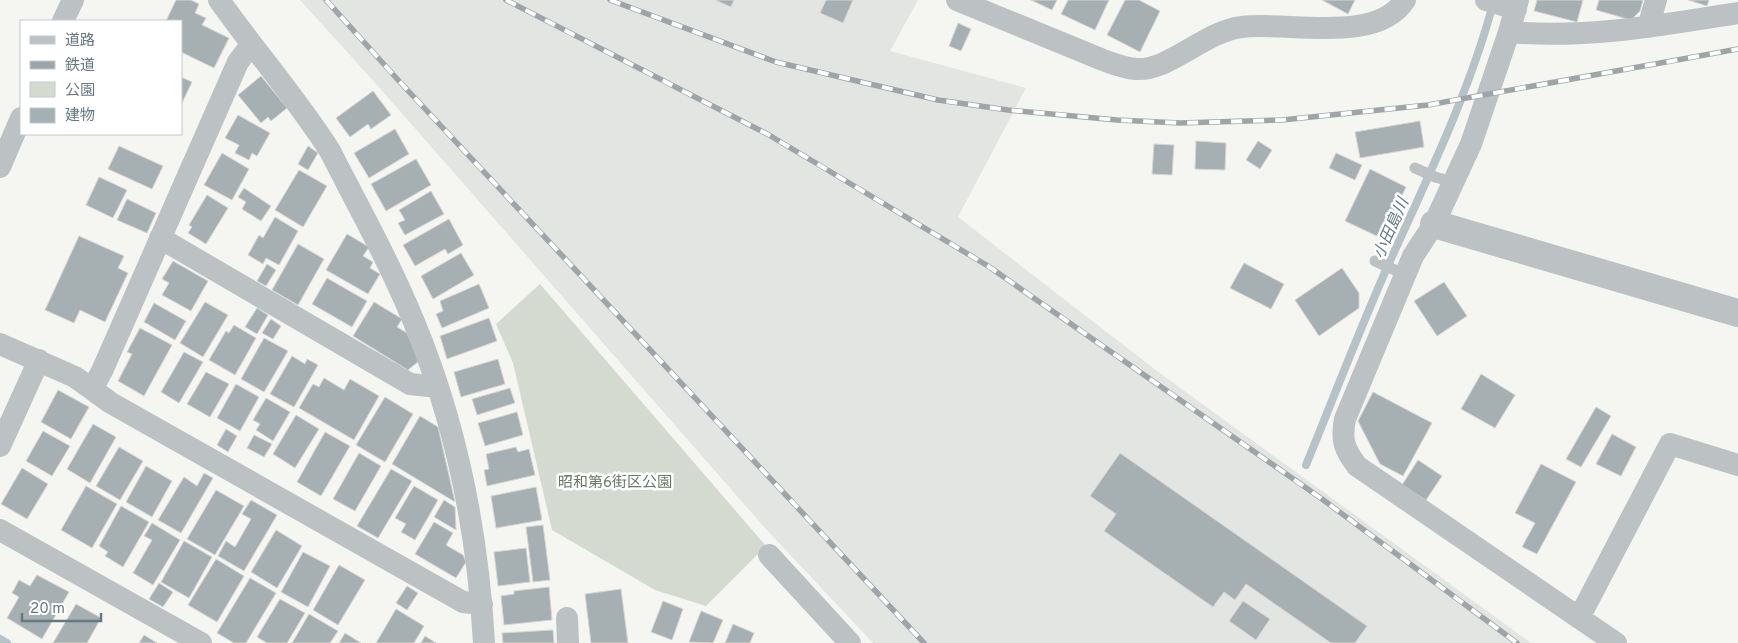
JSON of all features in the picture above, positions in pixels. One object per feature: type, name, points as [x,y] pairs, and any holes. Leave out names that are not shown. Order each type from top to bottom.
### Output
[{"type":"street","points":[[63,20],[73,0]]},
{"type":"street","points":[[219,0],[330,151],[397,282],[414,322],[450,423],[467,503],[480,587],[484,643]]},
{"type":"street","points":[[957,0],[1103,60],[1138,69],[1164,63],[1224,31],[1239,27],[1343,28],[1361,26],[1380,21],[1393,14],[1405,0]]},
{"type":"street","points":[[1648,27],[1656,0]]},
{"type":"street","points":[[1505,3],[1509,32],[1471,144],[1444,180],[1434,224],[1402,273],[1345,419],[1343,439],[1347,452],[1357,466],[1616,643]]},
{"type":"street","points":[[1509,32],[1541,35],[1648,27],[1738,13]]},
{"type":"street","points":[[92,388],[102,371],[238,62],[251,45]]},
{"type":"street","points":[[0,167],[20,120]]},
{"type":"street","points":[[1434,224],[1738,313]]},
{"type":"street","points":[[160,238],[410,384],[438,387]]},
{"type":"street","points":[[0,344],[75,377],[112,404],[463,602],[482,604]]},
{"type":"street","points":[[0,446],[39,360]]},
{"type":"street","points":[[1579,618],[1670,444],[1738,465]]},
{"type":"street","points":[[0,530],[201,643]]},
{"type":"street","points":[[768,555],[850,643]]},
{"type":"street","points":[[567,618],[568,643]]},
{"type":"lane","points":[[1415,168],[1444,180]]},
{"type":"lane","points":[[1375,261],[1402,273]]},
{"type":"shaded area","points":[[300,0],[918,0],[890,51],[1026,88],[958,217],[1157,371],[1531,643],[873,643],[765,528],[377,85]]},
{"type":"green space","name":"昭和第6街区公園","points":[[540,284],[766,546],[706,606],[655,590],[552,530],[513,363],[496,324]]},
{"type":"building","points":[[176,0],[191,0],[199,4],[195,13],[206,18],[202,25],[229,38],[214,68],[182,52],[182,20],[166,20]]},
{"type":"building","points":[[715,0],[734,0],[731,7]]},
{"type":"building","points":[[826,0],[853,0],[843,23],[820,13]]},
{"type":"building","points":[[1031,0],[1057,0],[1052,10]]},
{"type":"building","points":[[1068,0],[1109,0],[1095,30],[1061,14]]},
{"type":"building","points":[[1125,0],[1139,0],[1160,11],[1140,52],[1107,35]]},
{"type":"building","points":[[1322,0],[1355,0],[1348,14]]},
{"type":"building","points":[[1537,0],[1583,0],[1577,22],[1534,11]]},
{"type":"building","points":[[1599,0],[1643,0],[1640,11],[1631,20],[1596,10]]},
{"type":"building","points":[[1688,0],[1709,0],[1707,6]]},
{"type":"building","points":[[958,23],[971,29],[961,51],[949,46]]},
{"type":"building","points":[[261,76],[287,108],[271,121],[268,117],[261,123],[238,95]]},
{"type":"building","points":[[182,77],[192,82],[182,103]]},
{"type":"building","points":[[373,91],[391,115],[371,129],[368,124],[350,137],[336,118]]},
{"type":"building","points":[[238,115],[270,133],[257,156],[252,153],[249,160],[235,153],[239,145],[225,138]]},
{"type":"building","points":[[1420,121],[1424,147],[1360,158],[1355,132]]},
{"type":"building","points":[[395,129],[409,154],[369,178],[354,153]]},
{"type":"building","points":[[1196,141],[1226,143],[1225,170],[1195,169]]},
{"type":"building","points":[[1258,141],[1272,150],[1260,169],[1246,160]]},
{"type":"building","points":[[1154,144],[1174,145],[1172,175],[1152,174]]},
{"type":"building","points":[[119,146],[163,166],[152,189],[108,169]]},
{"type":"building","points":[[308,146],[318,153],[308,170],[298,164]]},
{"type":"building","points":[[222,153],[249,169],[232,200],[204,185]]},
{"type":"building","points":[[1336,153],[1362,165],[1355,180],[1329,168]]},
{"type":"building","points":[[416,159],[431,185],[386,211],[371,184]]},
{"type":"building","points":[[1370,169],[1406,187],[1381,238],[1345,221]]},
{"type":"building","points":[[299,170],[327,186],[303,227],[275,210]]},
{"type":"building","points":[[99,177],[127,190],[113,218],[86,205]]},
{"type":"building","points":[[244,188],[271,206],[261,221],[242,209],[246,202],[238,197]]},
{"type":"building","points":[[431,191],[444,214],[405,235],[398,223],[405,220],[399,210]]},
{"type":"building","points":[[207,195],[228,208],[206,244],[188,233],[192,227],[189,225]]},
{"type":"building","points":[[127,199],[156,213],[147,233],[117,220]]},
{"type":"building","points":[[275,217],[298,231],[279,265],[266,258],[263,264],[248,255],[259,235],[263,238]]},
{"type":"building","points":[[449,219],[463,245],[448,254],[445,249],[415,266],[403,245]]},
{"type":"building","points":[[347,234],[369,247],[363,256],[373,262],[370,268],[380,274],[368,294],[326,270]]},
{"type":"building","points":[[79,236],[124,256],[118,268],[128,273],[105,322],[80,310],[74,323],[45,310]]},
{"type":"building","points":[[298,244],[324,259],[298,305],[272,290]]},
{"type":"building","points":[[461,253],[474,275],[433,299],[421,276]]},
{"type":"building","points":[[173,261],[208,281],[191,311],[162,295],[169,283],[162,279]]},
{"type":"building","points":[[1244,263],[1284,284],[1271,309],[1230,288]]},
{"type":"building","points":[[267,264],[276,270],[266,286],[257,281]]},
{"type":"building","points":[[1342,268],[1359,293],[1359,308],[1319,336],[1295,300]]},
{"type":"building","points":[[327,278],[367,301],[352,327],[312,304]]},
{"type":"building","points":[[1444,282],[1467,316],[1437,336],[1414,301]]},
{"type":"building","points":[[479,284],[489,308],[442,328],[436,314],[443,311],[440,301]]},
{"type":"building","points":[[205,302],[228,315],[203,357],[180,343]]},
{"type":"building","points":[[374,302],[402,319],[397,327],[407,333],[419,361],[408,370],[353,336]]},
{"type":"building","points":[[154,303],[186,321],[175,340],[144,322]]},
{"type":"building","points":[[257,308],[268,315],[257,334],[245,327]]},
{"type":"building","points":[[489,318],[497,341],[447,359],[440,336]]},
{"type":"building","points":[[271,319],[281,326],[273,339],[262,333]]},
{"type":"building","points":[[234,325],[256,338],[235,375],[209,360],[226,331],[229,333]]},
{"type":"building","points":[[140,328],[172,345],[144,396],[118,381],[132,354],[127,352]]},
{"type":"building","points":[[264,338],[288,351],[264,392],[241,379]]},
{"type":"building","points":[[184,352],[203,362],[179,403],[161,392]]},
{"type":"building","points":[[292,356],[305,364],[307,359],[318,365],[294,407],[270,394]]},
{"type":"building","points":[[498,359],[505,384],[461,397],[454,372]]},
{"type":"building","points":[[206,372],[229,384],[210,417],[187,404]]},
{"type":"building","points":[[1481,374],[1515,395],[1495,428],[1461,409]]},
{"type":"building","points":[[324,378],[344,390],[350,379],[379,396],[354,440],[299,408],[313,384],[319,387]]},
{"type":"building","points":[[236,384],[259,397],[240,431],[217,418]]},
{"type":"building","points":[[510,388],[515,403],[477,415],[472,399]]},
{"type":"building","points":[[58,390],[89,407],[71,439],[41,422]]},
{"type":"building","points":[[1373,392],[1432,423],[1403,476],[1380,464],[1358,421]]},
{"type":"building","points":[[385,397],[413,414],[385,462],[356,445]]},
{"type":"building","points":[[266,398],[290,412],[273,441],[256,430],[260,424],[253,420]]},
{"type":"building","points":[[1596,407],[1611,416],[1581,467],[1566,459]]},
{"type":"building","points":[[517,412],[523,435],[485,446],[478,423]]},
{"type":"building","points":[[296,415],[319,429],[295,468],[273,454]]},
{"type":"building","points":[[420,416],[438,427],[455,502],[392,464]]},
{"type":"building","points":[[93,424],[116,437],[90,483],[67,469]]},
{"type":"building","points":[[226,429],[237,436],[228,452],[217,445]]},
{"type":"building","points":[[43,431],[70,446],[52,476],[26,461]]},
{"type":"building","points":[[325,432],[350,446],[321,496],[297,482]]},
{"type":"building","points":[[1612,434],[1636,447],[1621,476],[1596,464]]},
{"type":"building","points":[[254,435],[272,444],[264,457],[247,448]]},
{"type":"building","points":[[119,447],[143,461],[120,500],[96,486]]},
{"type":"building","points":[[516,447],[518,452],[529,449],[535,475],[487,486],[484,470],[489,469],[486,454]]},
{"type":"building","points":[[359,453],[381,466],[355,511],[333,499]]},
{"type":"building","points":[[1120,453],[1367,626],[1355,643],[1331,643],[1246,584],[1235,600],[1224,592],[1213,607],[1104,531],[1116,514],[1090,496]]},
{"type":"building","points":[[1418,460],[1442,476],[1426,500],[1402,485]]},
{"type":"building","points":[[1541,464],[1576,482],[1537,554],[1522,547],[1535,523],[1515,513]]},
{"type":"building","points":[[146,466],[172,481],[152,517],[126,502]]},
{"type":"building","points":[[22,468],[48,484],[27,519],[1,504]]},
{"type":"building","points":[[391,469],[412,481],[378,538],[357,526]]},
{"type":"building","points":[[204,473],[213,478],[181,533],[158,520],[184,477],[197,486]]},
{"type":"building","points":[[86,486],[117,504],[92,548],[61,530]]},
{"type":"building","points":[[414,486],[438,500],[415,540],[401,532],[406,524],[395,518]]},
{"type":"building","points":[[536,487],[542,520],[496,528],[491,496]]},
{"type":"building","points":[[216,490],[244,506],[215,555],[187,539]]},
{"type":"building","points":[[251,500],[277,515],[244,571],[218,556],[226,541],[235,547],[251,519],[242,514]]},
{"type":"building","points":[[444,500],[455,507],[456,530],[434,517]]},
{"type":"building","points":[[121,506],[149,522],[123,567],[105,556],[108,552],[99,546]]},
{"type":"building","points":[[434,522],[453,533],[446,545],[463,555],[466,562],[456,578],[415,554]]},
{"type":"building","points":[[152,523],[180,540],[153,585],[133,573],[152,540],[144,536]]},
{"type":"building","points":[[543,525],[550,580],[533,582],[526,527]]},
{"type":"building","points":[[276,530],[302,546],[277,588],[251,572]]},
{"type":"building","points":[[184,541],[212,557],[189,598],[161,582]]},
{"type":"building","points":[[526,548],[530,582],[498,586],[494,552]]},
{"type":"building","points":[[303,552],[330,566],[308,607],[281,592]]},
{"type":"building","points":[[216,559],[244,576],[217,622],[188,605]]},
{"type":"building","points":[[339,565],[365,580],[338,625],[313,610]]},
{"type":"building","points":[[37,575],[69,592],[42,639],[7,618],[19,597],[12,593],[19,580],[30,586]]},
{"type":"building","points":[[250,578],[276,593],[246,643],[234,643],[217,633]]},
{"type":"building","points":[[159,583],[173,592],[163,607],[149,599]]},
{"type":"building","points":[[407,586],[418,593],[407,610],[396,603]]},
{"type":"building","points":[[549,587],[552,620],[504,625],[501,596],[514,594],[514,591]]},
{"type":"building","points":[[621,589],[628,643],[591,643],[585,594]]},
{"type":"building","points":[[280,599],[305,613],[287,643],[267,643],[257,637]]},
{"type":"building","points":[[663,601],[683,609],[672,640],[651,632]]},
{"type":"building","points":[[1243,601],[1270,619],[1256,640],[1229,621]]},
{"type":"building","points":[[76,604],[101,618],[87,643],[53,643]]},
{"type":"building","points":[[396,609],[424,626],[414,643],[376,643]]},
{"type":"building","points":[[701,611],[723,620],[713,643],[689,642]]},
{"type":"building","points":[[309,614],[338,631],[330,643],[292,643]]},
{"type":"building","points":[[733,624],[754,633],[750,643],[725,643]]},
{"type":"building","points":[[553,630],[554,643],[503,643],[502,633]]},
{"type":"building","points":[[345,633],[361,643],[339,643]]},
{"type":"building","points":[[144,635],[157,643],[139,643]]},
{"type":"building","points":[[425,636],[436,643],[421,643]]},
{"type":"waterway","name":"小田島川","points":[[1306,465],[1368,312],[1460,102],[1493,4]]},
{"type":"waterway","points":[[0,639],[7,643]]},
{"type":"railway","points":[[326,0],[399,81],[924,643]]},
{"type":"railway","points":[[506,0],[769,135],[988,266],[1322,499],[1517,643]]},
{"type":"railway","points":[[610,0],[776,62],[938,100],[1008,110],[1117,120],[1180,123],[1282,120],[1428,105],[1738,49]]}]
